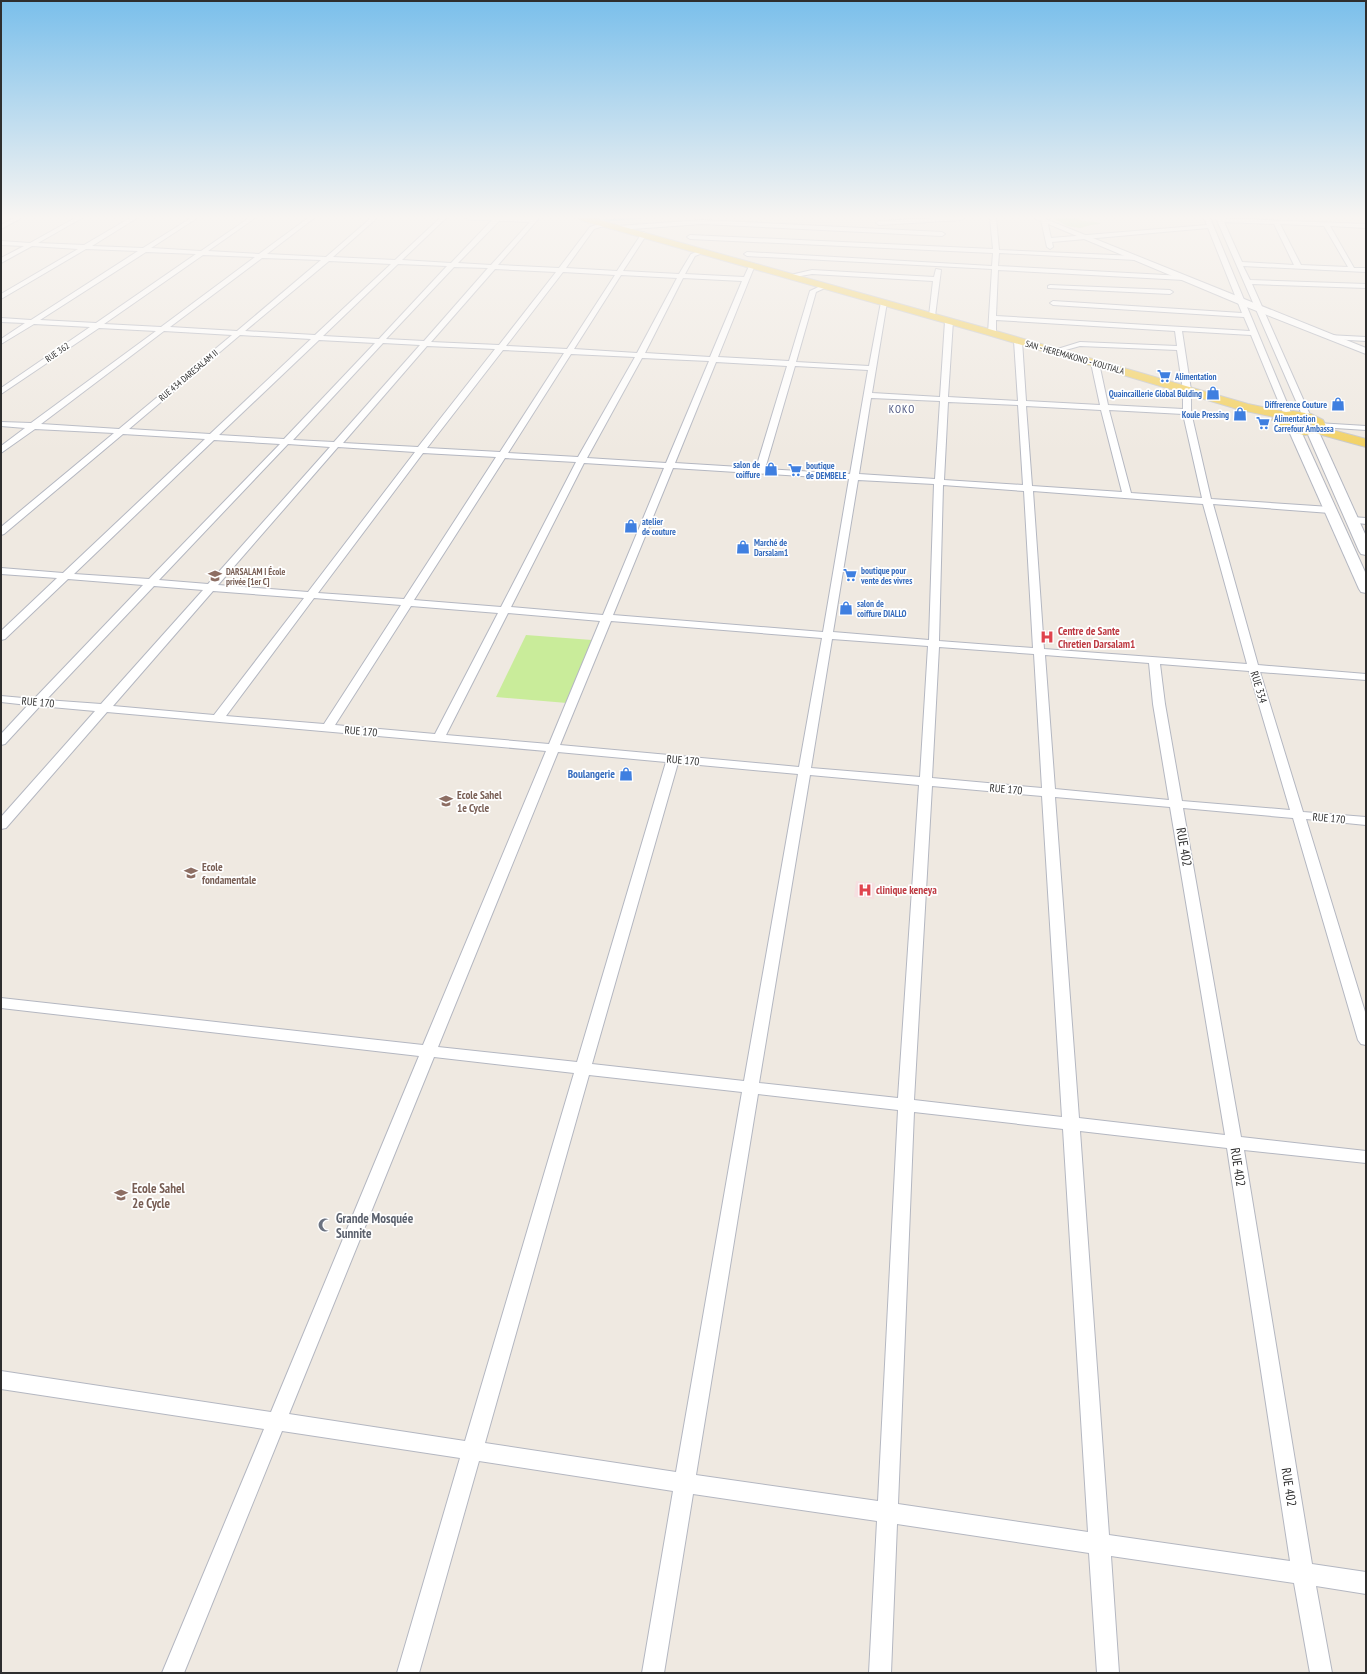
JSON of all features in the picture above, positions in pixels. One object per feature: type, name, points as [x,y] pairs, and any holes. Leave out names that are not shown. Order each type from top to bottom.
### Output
[{"type":"main road","name":"SAN - HEREMAKONO - KOUTIALA","points":[[862,296],[1284,417]]},
{"type":"main road","points":[[1366,443],[1316,428],[1294,429],[1282,425],[1284,417],[1307,417],[1316,421],[1316,428],[1352,520],[1366,551]]},
{"type":"main road","points":[[1294,429],[1366,588]]},
{"type":"street","points":[[1,342],[73,296]]},
{"type":"street","name":"RUE 362","points":[[1,392],[139,296]]},
{"type":"street","points":[[1,450],[206,296]]},
{"type":"street","name":"RUE 434 DARESALAM II","points":[[1,532],[282,296]]},
{"type":"street","points":[[1,637],[361,296]]},
{"type":"street","points":[[1,741],[286,442],[423,296]]},
{"type":"street","points":[[1,825],[465,296]]},
{"type":"street","points":[[217,719],[420,450],[541,296]]},
{"type":"street","points":[[327,728],[605,296]]},
{"type":"street","points":[[439,738],[581,460],[640,355],[671,296]]},
{"type":"street","points":[[172,1673],[739,296]]},
{"type":"street","points":[[760,471],[790,363],[812,296]]},
{"type":"street","points":[[932,316],[935,296]]},
{"type":"street","points":[[992,333],[994,296]]},
{"type":"street","points":[[1052,296],[1055,312]]},
{"type":"street","points":[[1146,296],[1247,315]]},
{"type":"street","points":[[1171,296],[1173,301]]},
{"type":"street","points":[[1228,296],[1366,351]]},
{"type":"street","points":[[1240,296],[1255,333],[1284,417]]},
{"type":"street","points":[[1254,296],[1307,417]]},
{"type":"street","points":[[993,318],[1173,301]]},
{"type":"street","points":[[653,1673],[871,368],[884,302]]},
{"type":"street","points":[[1055,312],[1178,329],[1255,333]]},
{"type":"street","points":[[1,320],[871,368]]},
{"type":"street","points":[[880,1673],[906,1105],[934,644],[939,482],[949,321]]},
{"type":"street","name":"RUE 334","points":[[1178,329],[1187,390],[1187,412],[1207,501],[1254,669],[1366,1040]]},
{"type":"street","points":[[1331,337],[1366,339]]},
{"type":"street","points":[[1018,341],[1108,1673]]},
{"type":"street","points":[[1055,351],[1080,344],[1182,348]]},
{"type":"street","points":[[1095,363],[1104,408],[1127,495]]},
{"type":"street","points":[[867,395],[1187,412]]},
{"type":"street","points":[[1,424],[939,482],[1330,510]]},
{"type":"street","points":[[1316,428],[1366,428]]},
{"type":"street","points":[[1352,520],[1366,521]]},
{"type":"street","points":[[1,571],[1366,678]]},
{"type":"street","name":"RUE 402","points":[[1154,661],[1159,704],[1234,1142],[1303,1574],[1321,1673]]},
{"type":"street","name":"RUE 170","points":[[1,699],[1366,821]]},
{"type":"street","points":[[408,1673],[474,1450],[673,759]]},
{"type":"street","points":[[1,1003],[1366,1157]]},
{"type":"street","points":[[1,1380],[474,1450],[685,1483],[1366,1583]]},
{"type":"shaded area","name":"clinique keneya","points":[[856,881],[875,883],[874,899],[854,897]]},
{"type":"green space","points":[[526,635],[592,640],[567,703],[496,697]]},
{"type":"place","name":"Alimentation","points":[[1164,376]]},
{"type":"place","name":"Quaincaillerie Global Bulding","points":[[1213,393]]},
{"type":"place","name":"Diffrerence Couture","points":[[1338,404]]},
{"type":"place","name":"Koule Pressing","points":[[1240,414]]},
{"type":"place","name":"Alimentation Carrefour Ambassa","points":[[1263,423]]},
{"type":"place","name":"salon de coiffure","points":[[771,469]]},
{"type":"place","name":"boutique de DEMBELE","points":[[795,470]]},
{"type":"place","name":"atelier de couture","points":[[631,526]]},
{"type":"place","name":"Marché de Darsalam1","points":[[743,547]]},
{"type":"place","name":"boutique pour vente des vivres","points":[[850,575]]},
{"type":"place","name":"DARSALAM I École privée [1er C]","points":[[215,576]]},
{"type":"place","name":"salon de coiffure DIALLO","points":[[846,608]]},
{"type":"place","name":"Centre de Sante Chretien Darsalam1","points":[[1047,637]]},
{"type":"place","name":"Boulangerie","points":[[626,774]]},
{"type":"place","name":"Ecole Sahel 1e Cycle","points":[[446,801]]},
{"type":"place","name":"Ecole fondamentale","points":[[191,873]]},
{"type":"place","name":"clinique keneya","points":[[865,890]]},
{"type":"place","name":"Ecole Sahel 2e Cycle","points":[[121,1195]]},
{"type":"place","name":"Grande Mosquée Sunnite","points":[[325,1225]]},
{"type":"district","name":"KOKO","points":[[902,409]]}]
